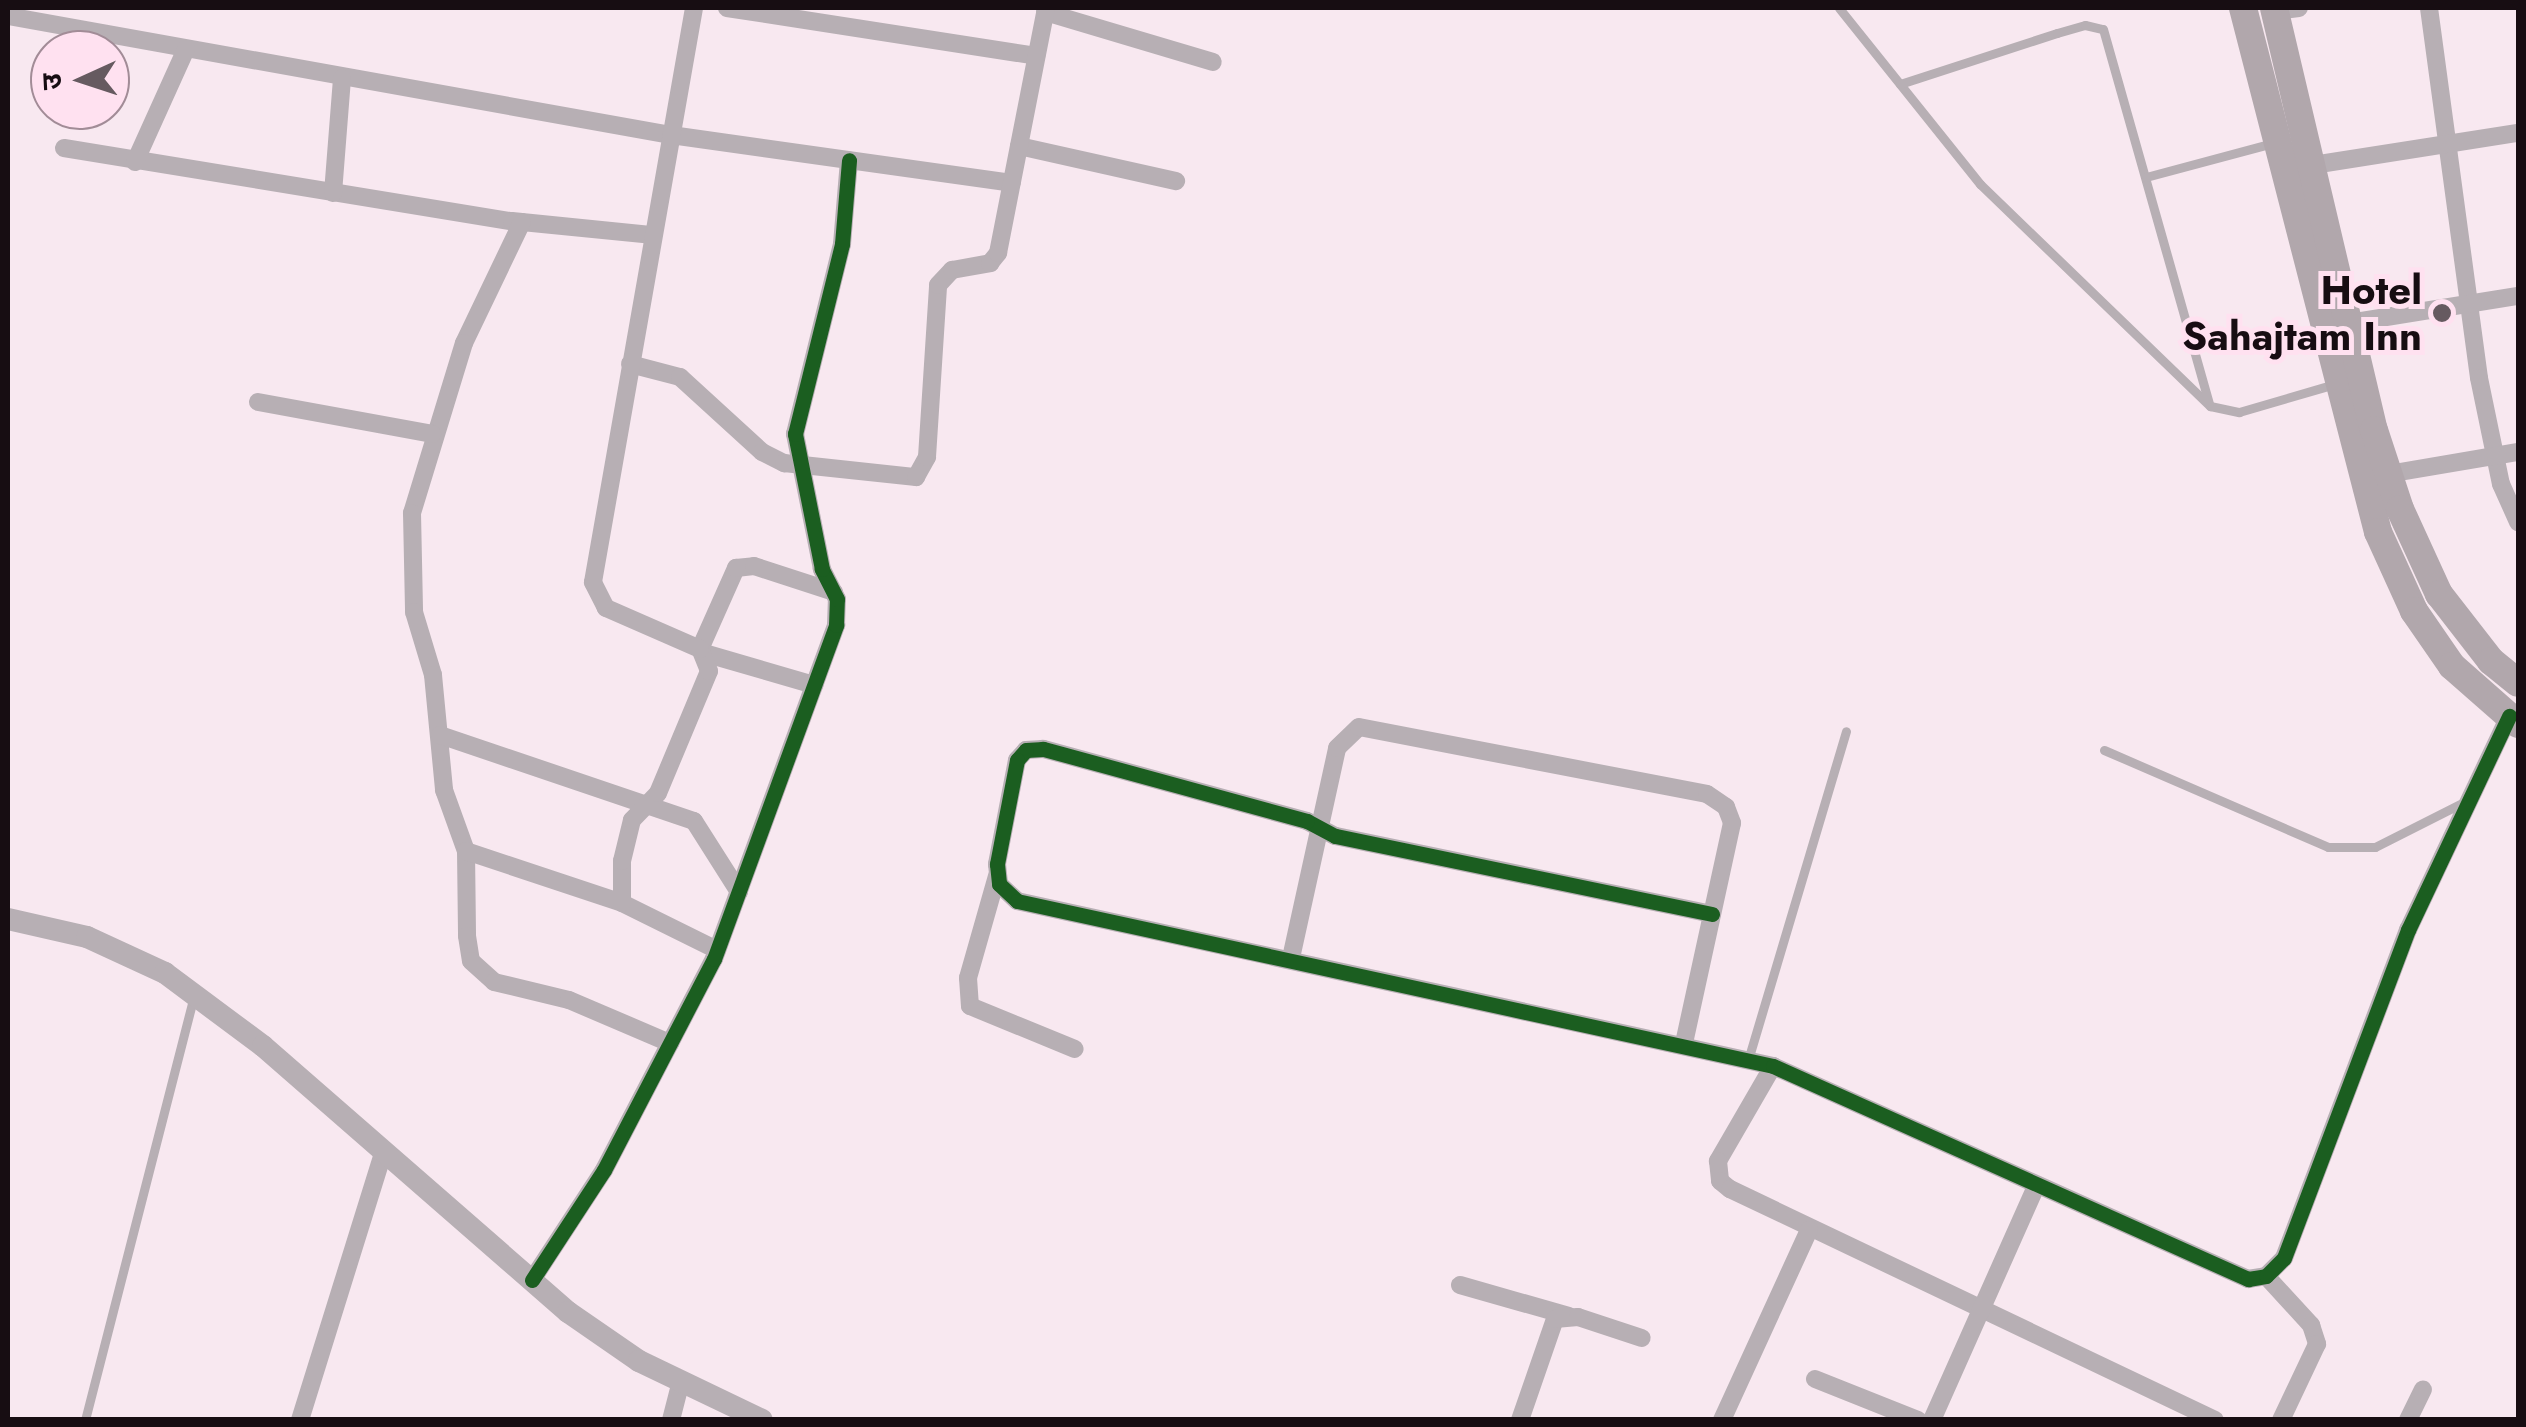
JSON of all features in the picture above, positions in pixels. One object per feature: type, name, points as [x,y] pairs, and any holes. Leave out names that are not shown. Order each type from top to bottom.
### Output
[{"type":"main road","points":[[2243,8],[2378,532],[2414,610],[2452,666],[2514,720]]},
{"type":"main road","points":[[2282,9],[2349,323],[2388,474],[2439,594],[2491,660],[2518,683]]},
{"type":"street","points":[[694,8],[630,364],[595,593],[606,608],[702,651],[814,685]]},
{"type":"street","points":[[728,8],[1036,56]]},
{"type":"street","points":[[2429,8],[2494,456],[2518,522]]},
{"type":"street","points":[[630,364],[672,372],[762,452],[802,468],[910,479],[921,472],[938,285],[952,270],[994,260],[1045,10],[1213,62]]},
{"type":"street","points":[[8,16],[671,135],[1012,182]]},
{"type":"street","points":[[134,162],[186,49]]},
{"type":"street","points":[[333,193],[342,78]]},
{"type":"street","points":[[2313,165],[2518,132]]},
{"type":"street","points":[[1019,146],[1176,181]]},
{"type":"street","points":[[64,148],[522,222],[653,235]]},
{"type":"street","points":[[532,1280],[604,1170],[718,950],[836,625],[835,592],[822,570],[797,421],[842,244],[849,160]]},
{"type":"street","points":[[522,222],[488,286],[432,434],[412,514],[410,562],[440,734],[444,790],[466,851],[467,936],[480,974],[569,1000],[670,1043]]},
{"type":"street","points":[[2349,323],[2518,296]]},
{"type":"street","points":[[258,402],[432,434]]},
{"type":"street","points":[[2388,474],[2518,452]]},
{"type":"street","points":[[622,903],[626,838],[658,792],[708,670],[702,651],[718,621],[736,568],[754,566],[835,592]]},
{"type":"street","points":[[998,876],[1004,892],[1018,900],[1773,1066],[2237,1277],[2266,1276],[2284,1258],[2408,930],[2466,801],[2514,720]]},
{"type":"street","points":[[1291,958],[1316,826],[1337,748],[1348,733],[1375,725],[1708,794],[1726,807],[1732,823],[1684,1044]]},
{"type":"street","points":[[440,734],[700,825],[738,892]]},
{"type":"street","points":[[1075,1049],[970,1006],[968,978],[998,876],[1018,760],[1034,748],[1316,826],[1712,914]]},
{"type":"street","points":[[466,851],[622,903],[718,950]]},
{"type":"street","points":[[8,918],[87,937],[164,973],[384,1152],[532,1280],[640,1361],[762,1420]]},
{"type":"street","points":[[1773,1066],[1716,1170],[1730,1189],[1809,1230],[2215,1420]]},
{"type":"street","points":[[300,1420],[384,1152]]},
{"type":"street","points":[[1932,1420],[2036,1186]]},
{"type":"street","points":[[1722,1420],[1809,1230]]},
{"type":"street","points":[[2266,1276],[2311,1324],[2317,1344],[2281,1420]]},
{"type":"street","points":[[1460,1285],[1642,1338]]},
{"type":"street","points":[[1520,1420],[1545,1336],[1555,1320],[1569,1316]]},
{"type":"street","points":[[1815,1379],[1918,1420]]},
{"type":"street","points":[[671,1420],[682,1381]]},
{"type":"street","points":[[2408,1420],[2422,1390]]},
{"type":"lane","points":[[1839,8],[1990,196],[2210,406],[2239,412],[2340,382]]},
{"type":"lane","points":[[1900,84],[2057,32],[2098,26],[2107,35],[2210,406]]},
{"type":"lane","points":[[2146,177],[2280,140]]},
{"type":"lane","points":[[1748,1060],[1846,731]]},
{"type":"lane","points":[[2104,750],[2328,847],[2375,847],[2466,801]]},
{"type":"lane","points":[[85,1420],[194,995]]},
{"type":"cycle path","points":[[532,1280],[604,1170],[714,959],[836,625],[837,599],[822,569],[795,434],[842,244],[849,160]]},
{"type":"cycle path","points":[[1712,914],[1335,836],[1307,821],[1043,749],[1026,750],[1017,760],[997,864],[999,884],[1017,901],[1773,1066],[2248,1279],[2266,1276],[2284,1258],[2408,930],[2509,716]]},
{"type":"place","name":"Hotel Sahajtam Inn","points":[[2442,313]]}]
